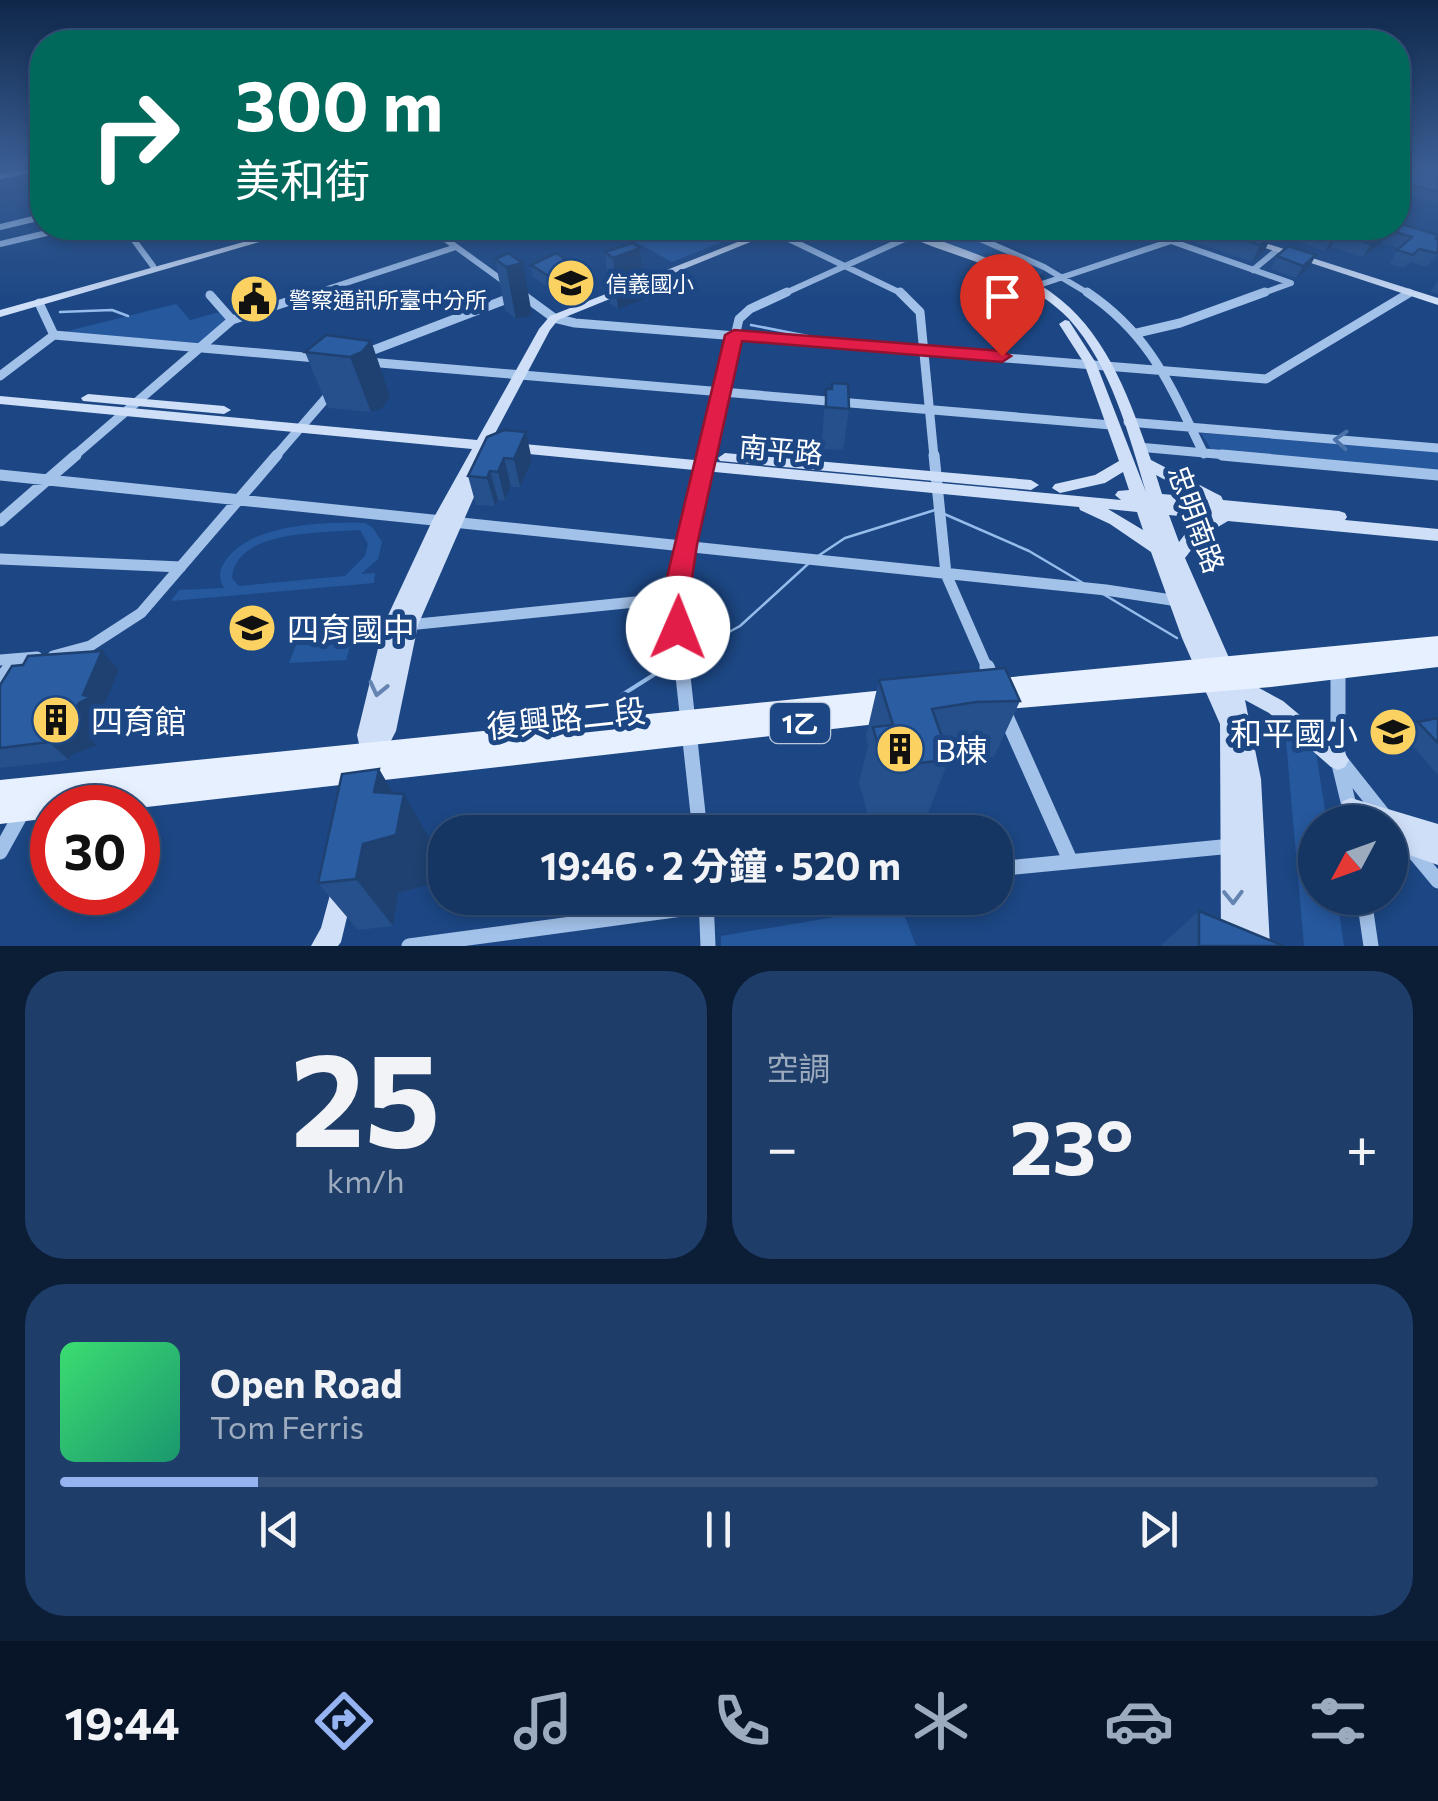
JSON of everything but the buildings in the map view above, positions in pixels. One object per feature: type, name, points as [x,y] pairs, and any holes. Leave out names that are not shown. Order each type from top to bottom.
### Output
[{"type":"main road","points":[[959,698],[1216,674],[1438,645]]},
{"type":"main road","points":[[1216,674],[1338,670],[1438,658]]},
{"type":"main road","name":"復興路二段","points":[[0,792],[20,802],[369,771],[688,728],[921,702]]},
{"type":"street","points":[[0,227],[30,220]]},
{"type":"street","points":[[0,244],[30,237]]},
{"type":"street","points":[[134,240],[153,266]]},
{"type":"street","points":[[0,311],[247,240]]},
{"type":"street","points":[[0,311],[261,240]]},
{"type":"street","points":[[446,240],[554,318],[603,326],[1165,372],[1272,377],[1410,293]]},
{"type":"street","points":[[369,771],[386,731],[401,625],[447,519],[554,318],[749,240]]},
{"type":"street","points":[[797,240],[905,295],[920,312],[946,574],[1070,860]]},
{"type":"street","points":[[698,815],[675,598],[684,545],[739,319],[750,309],[847,266],[891,240]]},
{"type":"street","name":"忠明南路","points":[[921,240],[1018,286],[1062,320],[1097,364],[1110,425],[1137,457]]},
{"type":"street","name":"忠明南路","points":[[923,240],[1032,287],[1072,316],[1128,422],[1158,549],[1178,601],[1242,726],[1248,765],[1258,946]]},
{"type":"street","name":"忠明南路","points":[[984,240],[1066,276],[1100,298],[1137,333],[1165,372],[1204,454]]},
{"type":"street","points":[[1032,287],[1170,240],[1290,283],[1180,324],[1137,333]]},
{"type":"street","points":[[1249,240],[1438,302]]},
{"type":"street","points":[[0,520],[232,320],[456,247]]},
{"type":"street","points":[[1253,270],[1278,250]]},
{"type":"street","points":[[520,294],[368,350],[357,361],[1110,425]]},
{"type":"street","points":[[210,295],[232,320]]},
{"type":"street","points":[[38,303],[54,335]]},
{"type":"street","points":[[0,376],[54,335],[322,358]]},
{"type":"street","points":[[0,660],[90,646],[141,613],[345,375]]},
{"type":"street","name":"南平路","points":[[0,392],[704,462],[1062,493],[1438,535]]},
{"type":"street","name":"南平路","points":[[0,400],[130,407]]},
{"type":"street","points":[[1128,422],[1438,448]]},
{"type":"street","points":[[1062,493],[1100,479],[1137,457],[1204,454],[1438,475]]},
{"type":"street","points":[[1137,457],[1228,512],[1195,533],[1176,558]]},
{"type":"street","points":[[0,474],[1106,590],[1178,601]]},
{"type":"street","points":[[1062,493],[1158,549]]},
{"type":"street","name":"忠明南路","points":[[1150,504],[1176,558],[1230,724],[1234,946]]},
{"type":"street","name":"南平路","points":[[1228,512],[1438,525]]},
{"type":"street","points":[[0,559],[181,567]]},
{"type":"street","points":[[401,625],[675,598]]},
{"type":"street","points":[[0,681],[17,660]]},
{"type":"street","points":[[1338,670],[1338,760],[1349,805]]},
{"type":"street","points":[[1216,674],[1252,690],[1276,707],[1338,760],[1375,805]]},
{"type":"street","points":[[0,852],[20,802]]},
{"type":"street","points":[[1408,827],[1438,835]]},
{"type":"street","points":[[1408,838],[1438,853]]},
{"type":"street","points":[[1408,845],[1438,881]]},
{"type":"street","points":[[1013,866],[1232,846]]},
{"type":"street","points":[[324,946],[332,933],[349,860]]},
{"type":"street","points":[[409,946],[614,915]]},
{"type":"street","points":[[707,915],[708,946]]},
{"type":"street","points":[[1366,915],[1371,946]]},
{"type":"shaded area","points":[[633,240],[728,240],[672,262]]},
{"type":"shaded area","points":[[939,240],[976,240],[1040,266],[1044,272],[1036,277],[1023,276]]},
{"type":"shaded area","points":[[176,304],[190,320],[220,312],[227,319],[197,347],[60,333]]},
{"type":"shaded area","points":[[1201,433],[1438,452],[1438,471],[1213,452]]},
{"type":"shaded area","points":[[365,523],[382,542],[378,559],[361,574],[375,573],[374,583],[171,601],[179,590],[224,588],[220,577],[224,564],[237,548],[252,539],[310,525]],"holes":[[[360,530],[368,544],[365,556],[345,576],[239,586],[232,578],[237,562],[248,550],[264,542]]]},
{"type":"shaded area","points":[[357,616],[351,635],[297,639],[304,620]]},
{"type":"shaded area","points":[[352,640],[346,660],[289,663],[297,643]]},
{"type":"shaded area","points":[[1285,729],[1316,753],[1324,805],[1298,805],[1298,877]]},
{"type":"shaded area","points":[[847,915],[904,915],[916,946],[721,946],[721,936]]},
{"type":"shaded area","points":[[1301,915],[1339,915],[1344,946],[1304,946]]},
{"type":"waterway","points":[[60,312],[112,310],[128,316]]},
{"type":"waterway","points":[[751,325],[818,338]]},
{"type":"waterway","points":[[818,556],[845,538],[935,510]]},
{"type":"waterway","points":[[942,513],[1029,551],[1083,583]]},
{"type":"waterway","points":[[687,655],[740,626],[808,564]]},
{"type":"waterway","points":[[1103,594],[1177,638]]},
{"type":"waterway","points":[[662,670],[676,661]]},
{"type":"waterway","points":[[614,700],[666,667]]},
{"type":"place","name":"信義國小","points":[[571,283]]},
{"type":"place","name":"警察通訊所臺中分所","points":[[254,299]]},
{"type":"place","name":"四育國中","points":[[252,628]]},
{"type":"place","name":"四育館","points":[[56,720]]},
{"type":"place","name":"和平國小","points":[[1393,732]]},
{"type":"place","name":"B棟","points":[[900,749]]},
{"type":"route","points":[[678,628],[675,598],[684,545],[734,335],[1002,356]]}]
